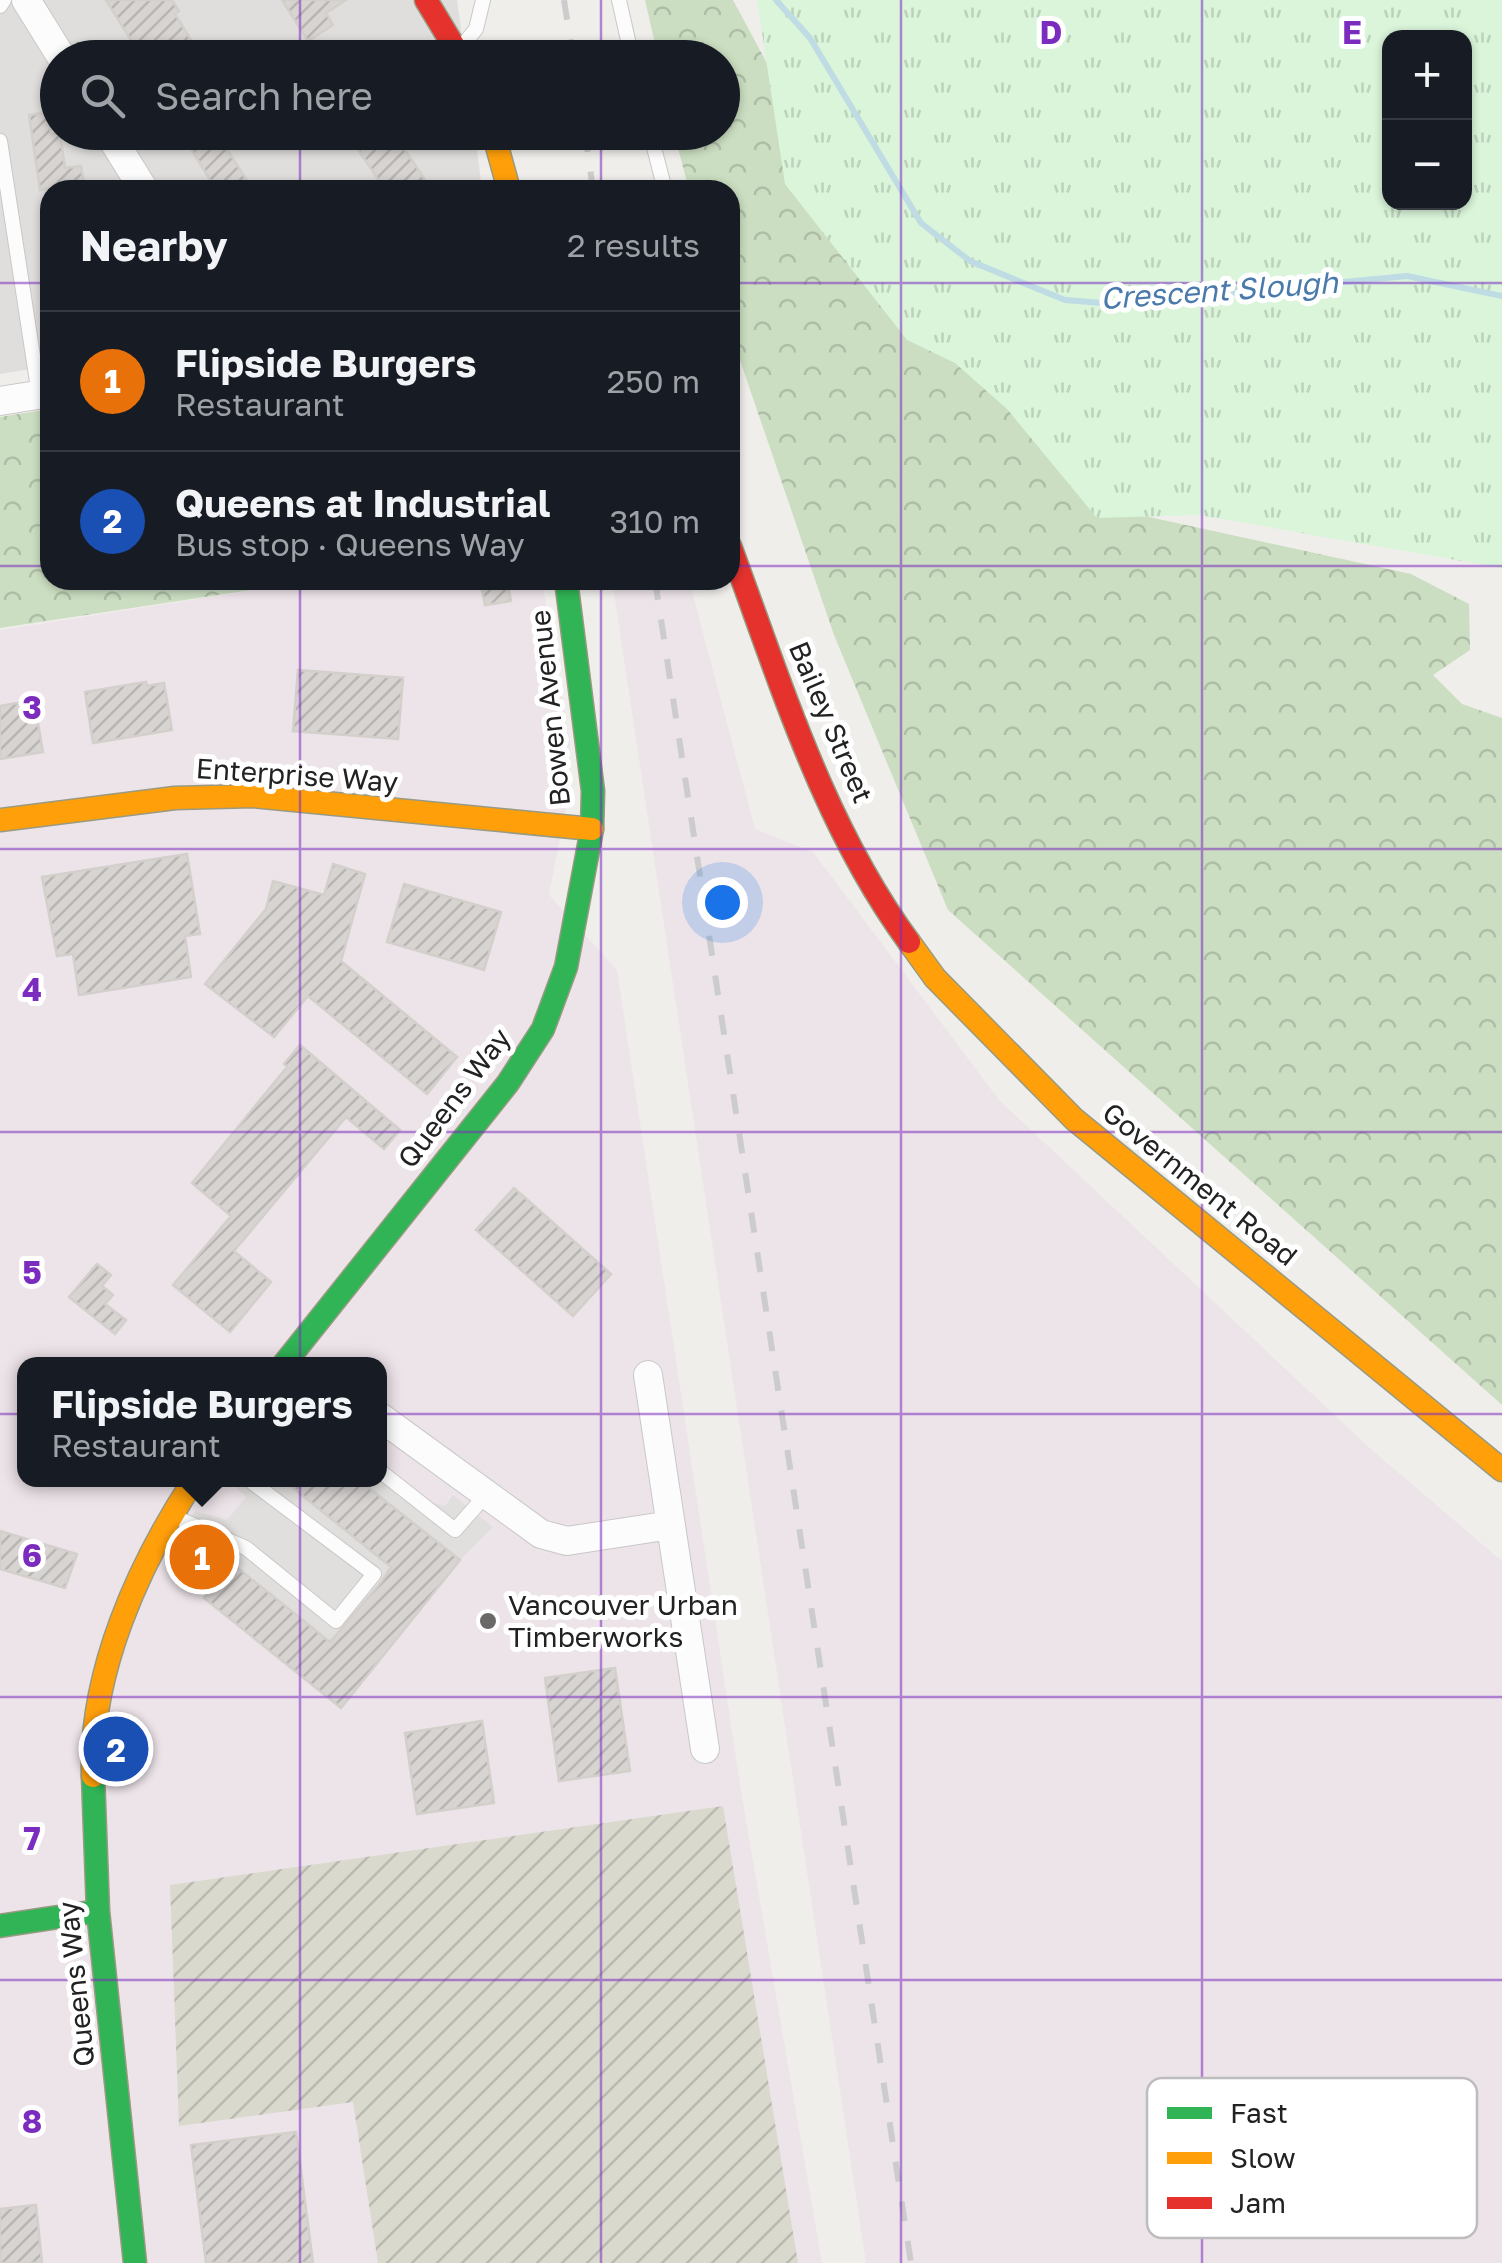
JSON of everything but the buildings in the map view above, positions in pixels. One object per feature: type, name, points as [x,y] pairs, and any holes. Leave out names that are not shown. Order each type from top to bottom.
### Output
[{"type":"street","points":[[26,0],[51,40]]},
{"type":"street","points":[[426,0],[450,40]]},
{"type":"street","points":[[119,150],[138,180]]},
{"type":"street","points":[[499,150],[507,180]]},
{"type":"street","points":[[0,401],[40,395]]},
{"type":"street","name":"Bailey Street","points":[[740,573],[814,771],[889,915]]},
{"type":"street","name":"Bowen Avenue","points":[[567,590],[592,764],[592,829]]},
{"type":"street","name":"Enterprise Way","points":[[0,820],[175,798],[253,796],[592,829]]},
{"type":"street","name":"Queens Way","points":[[298,1357],[508,1082],[542,1028],[566,966],[592,829]]},
{"type":"street","name":"Government Road","points":[[889,915],[934,978],[1074,1119],[1502,1470]]},
{"type":"street","points":[[648,1375],[705,1749]]},
{"type":"street","points":[[387,1422],[541,1534],[567,1541],[671,1525]]},
{"type":"street","name":"Queens Way","points":[[135,2263],[98,1912],[92,1744],[124,1607],[170,1514],[189,1487]]},
{"type":"street","points":[[0,1926],[98,1912]]},
{"type":"lane","points":[[469,40],[476,29],[484,0]]},
{"type":"lane","points":[[619,0],[628,40]]},
{"type":"lane","points":[[0,140],[40,371]]},
{"type":"lane","points":[[655,150],[663,180]]},
{"type":"lane","points":[[387,1477],[455,1530],[485,1496]]},
{"type":"lane","points":[[170,1514],[246,1548],[336,1620],[374,1574],[258,1487]]},
{"type":"shaded area","points":[[0,0],[457,0],[463,40],[40,40],[40,150],[477,150],[481,180],[40,180],[40,368],[0,374]]},
{"type":"shaded area","points":[[254,590],[544,590],[570,742],[570,786],[549,895],[617,970],[741,1791],[822,2263],[0,2263],[0,630]]},
{"type":"shaded area","points":[[614,590],[692,590],[755,829],[813,852],[1000,1101],[1374,1452],[1502,1561],[1502,2263],[866,2263]]},
{"type":"shaded area","points":[[387,1466],[425,1500],[445,1506],[453,1495],[493,1527],[460,1560],[368,1487],[387,1487]]},
{"type":"shaded area","points":[[235,1487],[292,1487],[391,1567],[330,1642],[216,1547],[192,1537],[180,1538],[195,1511],[227,1520],[246,1497]]},
{"type":"shaded area","points":[[723,1806],[798,2263],[378,2263],[353,2102],[179,2126],[170,1885]]},
{"type":"green space","points":[[645,0],[733,0],[797,119],[1103,507],[1411,574],[1469,604],[1470,650],[1433,675],[1462,704],[1502,718],[1502,1405],[948,910],[834,635],[740,360],[740,180],[686,180],[678,150],[740,150],[740,40],[654,40]]},
{"type":"green space","points":[[757,0],[1502,0],[1502,568],[1199,515],[1097,518],[1007,409],[955,363],[907,340],[785,184]]},
{"type":"green space","points":[[40,411],[40,590],[251,590],[0,628],[0,417]]},
{"type":"waterway","name":"Crescent Slough","points":[[776,0],[810,38],[921,223],[970,261],[1065,300],[1114,304],[1407,276],[1502,296]]},
{"type":"railway","points":[[564,0],[570,40]]},
{"type":"railway","points":[[587,150],[592,180]]},
{"type":"railway","points":[[657,590],[911,2263]]},
{"type":"traffic: fast","points":[[290,1357],[508,1083],[543,1029],[566,967],[592,829],[593,791],[567,590]]},
{"type":"traffic: fast","points":[[93,1776],[98,1911],[135,2263]]},
{"type":"traffic: fast","points":[[0,1926],[98,1911]]},
{"type":"traffic: slow","points":[[498,150],[506,180]]},
{"type":"traffic: slow","points":[[0,820],[175,798],[253,796],[592,829]]},
{"type":"traffic: slow","points":[[909,942],[935,978],[1074,1119],[1502,1470]]},
{"type":"traffic: slow","points":[[93,1776],[99,1698],[121,1621],[154,1547],[190,1487]]},
{"type":"traffic: jam","points":[[426,0],[450,40]]},
{"type":"traffic: jam","points":[[740,573],[828,801],[852,850],[909,942]]},
{"type":"place","name":"Flipside Burgers","points":[[202,1557]]},
{"type":"place","name":"Vancouver Urban Timberworks","points":[[488,1621]]},
{"type":"place","name":"Queens at Industrial","points":[[116,1749]]}]
